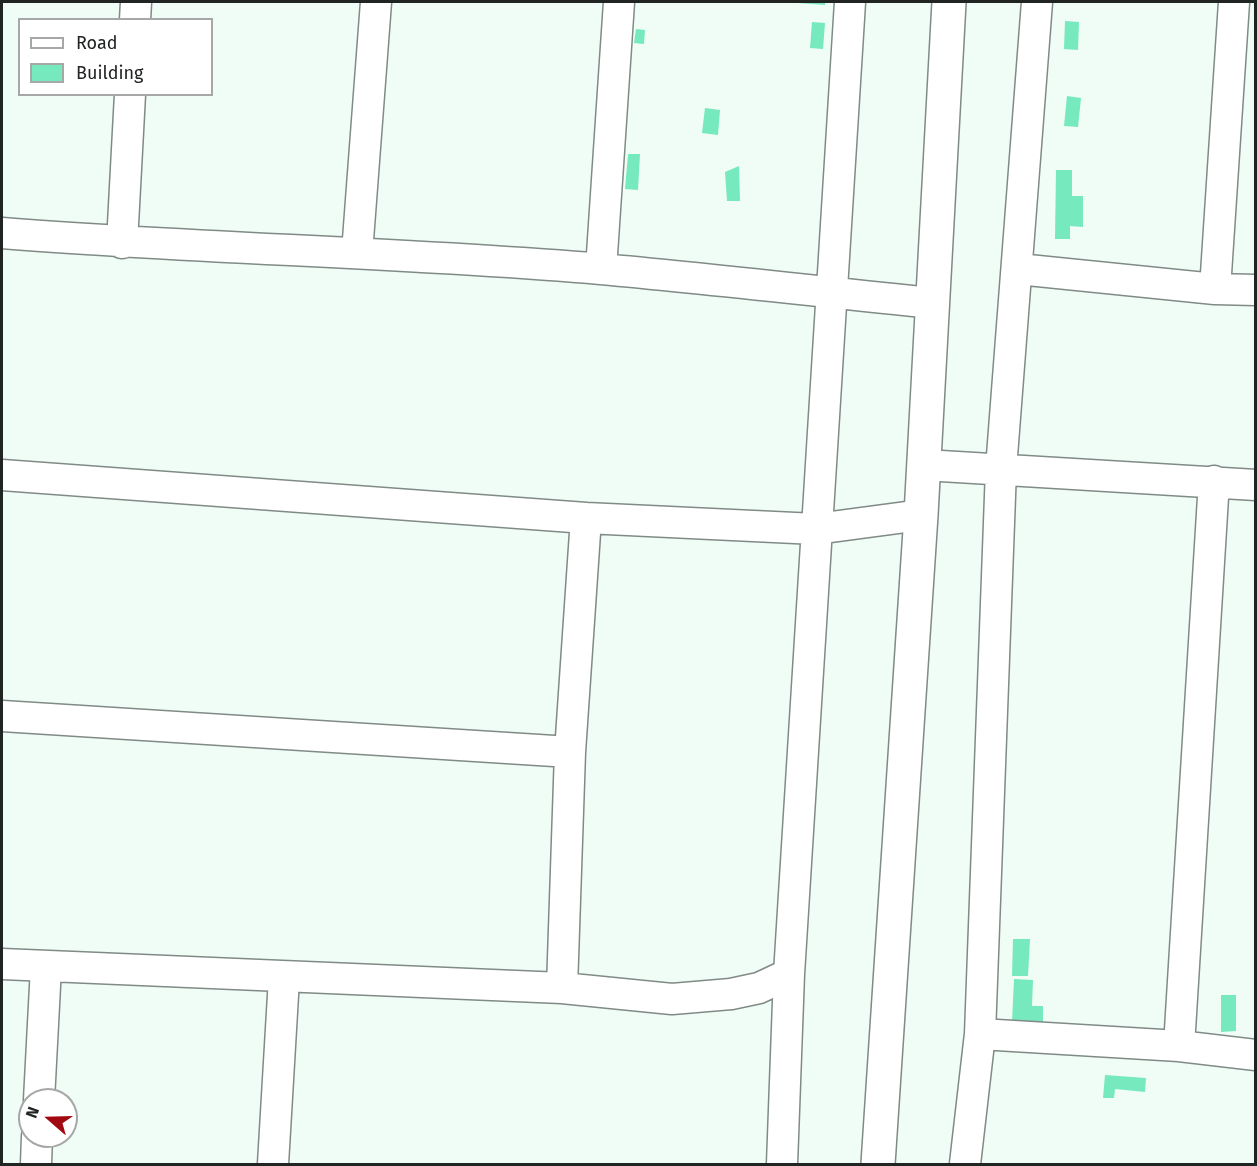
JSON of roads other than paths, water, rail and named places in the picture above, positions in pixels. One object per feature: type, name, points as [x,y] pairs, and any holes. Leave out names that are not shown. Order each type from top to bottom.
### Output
[{"type":"street","points":[[135,18],[136,2]]},
{"type":"street","points":[[357,253],[376,2]]},
{"type":"street","points":[[601,269],[619,2]]},
{"type":"street","points":[[782,1164],[789,974],[850,2]]},
{"type":"street","points":[[878,1164],[924,465],[949,2]]},
{"type":"street","points":[[965,1164],[980,1034],[1001,469],[1037,2]]},
{"type":"street","points":[[1215,289],[1234,2]]},
{"type":"street","points":[[122,243],[130,96]]},
{"type":"street","points":[[2,233],[122,243],[357,253],[601,269],[933,303]]},
{"type":"street","points":[[1018,269],[1215,289],[1256,290]]},
{"type":"street","points":[[924,465],[1256,484]]},
{"type":"street","points":[[2,475],[586,518],[816,529],[921,514]]},
{"type":"street","points":[[1179,1046],[1214,481]]},
{"type":"street","points":[[562,988],[570,752],[586,518]]},
{"type":"street","points":[[2,716],[570,752]]},
{"type":"street","points":[[2,964],[284,978],[562,988],[647,998],[704,998],[759,988],[789,974]]},
{"type":"street","points":[[40,1088],[46,967]]},
{"type":"street","points":[[273,1164],[284,978]]},
{"type":"street","points":[[980,1034],[1179,1046],[1256,1055]]},
{"type":"street","points":[[36,1164],[37,1148]]}]
